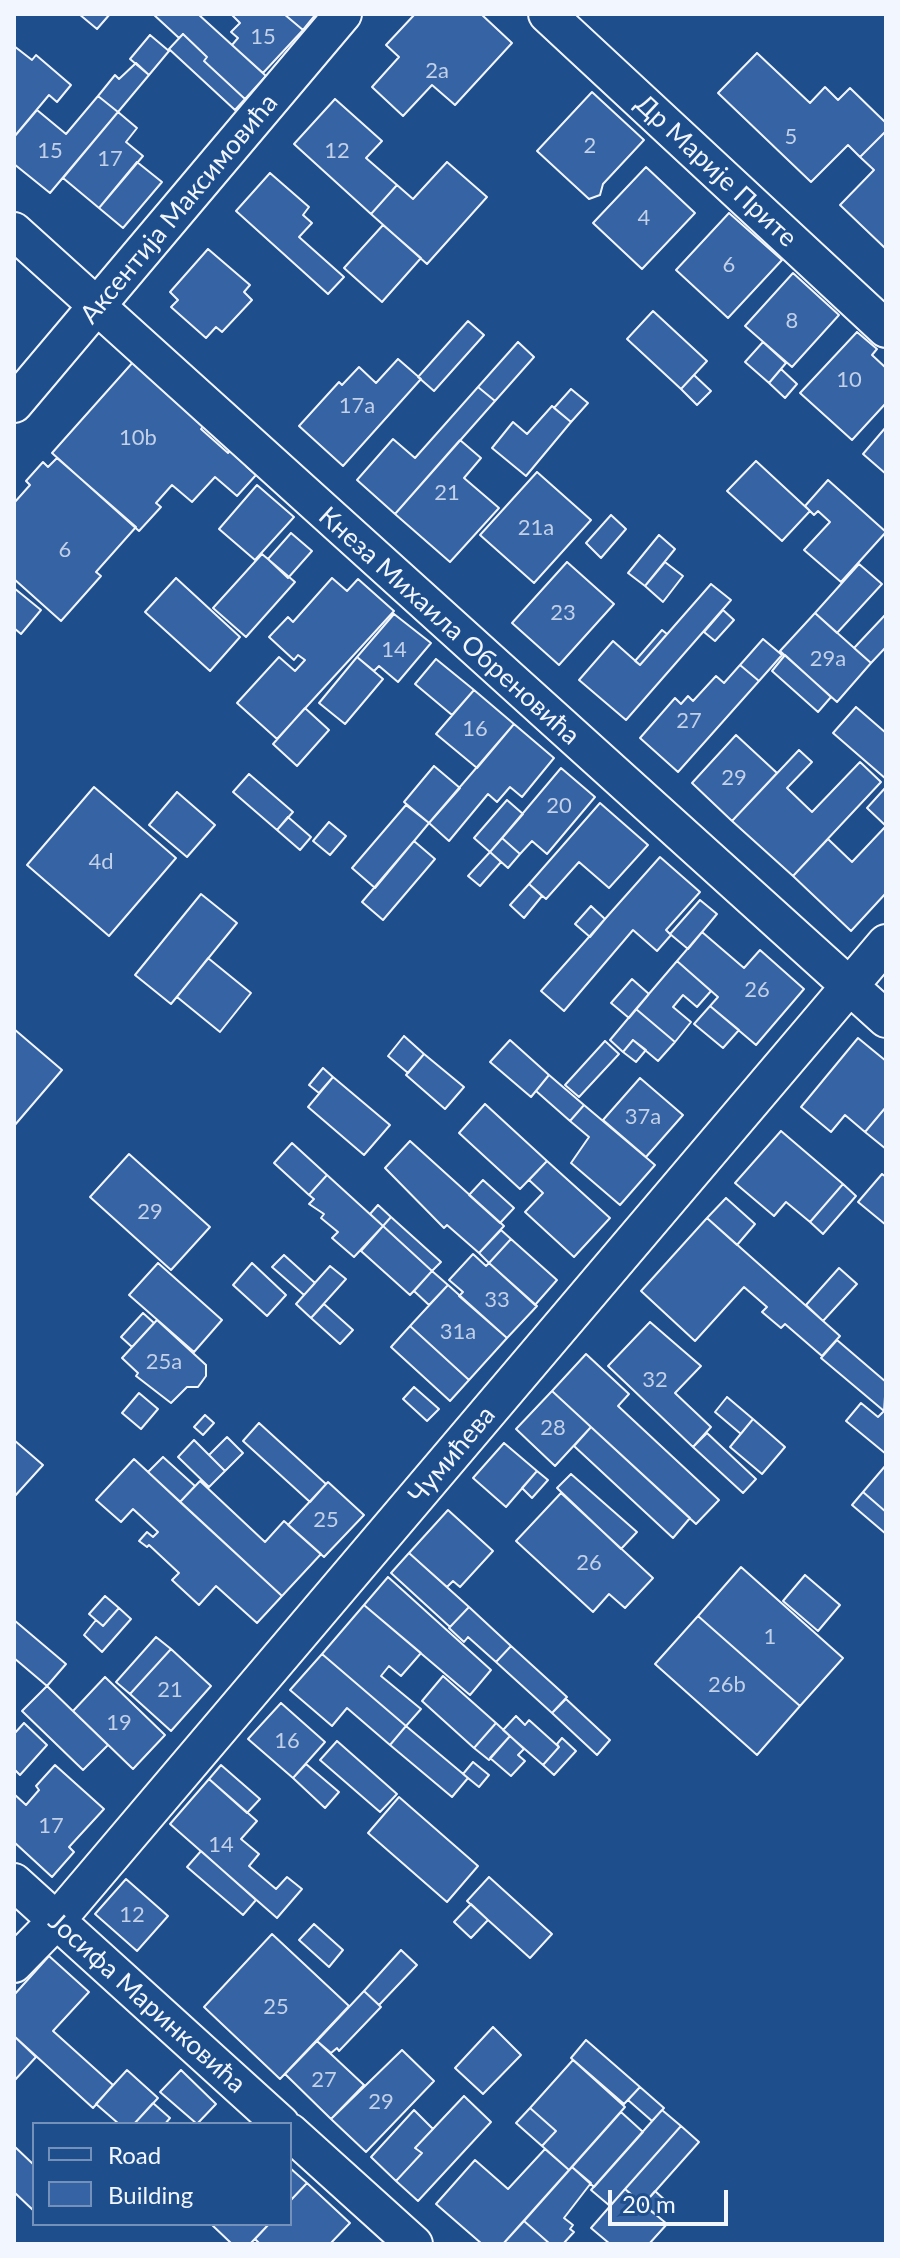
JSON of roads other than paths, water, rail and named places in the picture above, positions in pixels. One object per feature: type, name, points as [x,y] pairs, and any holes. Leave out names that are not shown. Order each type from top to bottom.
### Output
[{"type":"street","name":"Аксентија Максимовића","points":[[14,404],[343,14]]},
{"type":"street","name":"Др Марије Прите","points":[[547,14],[886,329]]},
{"type":"street","name":"Кнеза Михаила Обреновића","points":[[14,231],[886,1019]]},
{"type":"street","name":"Чумићева","points":[[14,1964],[57,1920],[886,943]]},
{"type":"street","name":"Јосифа Маринковића","points":[[14,1882],[279,2122]]},
{"type":"street","points":[[292,2134],[414,2244]]}]
